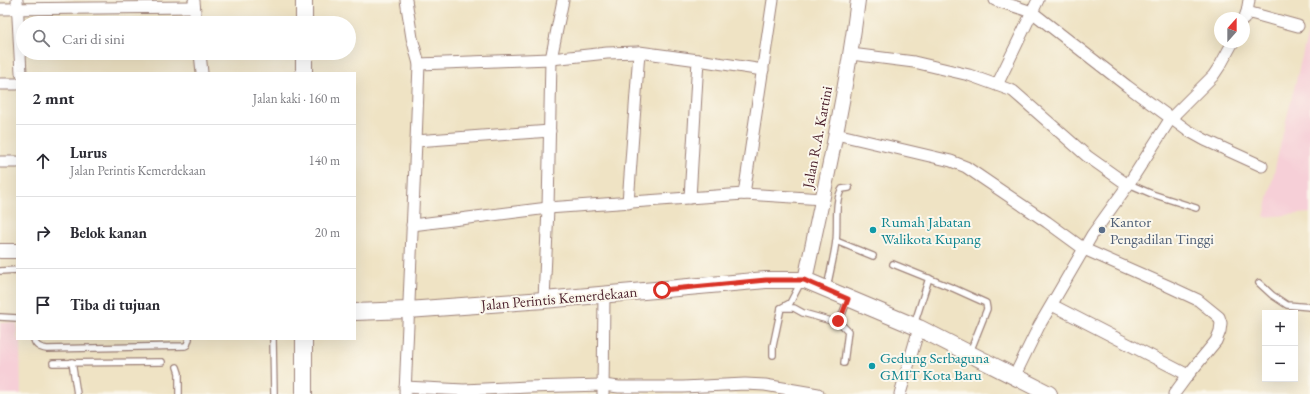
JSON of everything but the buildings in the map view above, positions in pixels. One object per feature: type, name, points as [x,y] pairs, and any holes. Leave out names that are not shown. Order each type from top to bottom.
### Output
[{"type":"main road","points":[[304,0],[304,16]]},
{"type":"main road","points":[[304,60],[304,72]]},
{"type":"main road","name":"Jalan Perintis Kemerdekaan","points":[[356,312],[408,310],[544,300],[766,280],[803,280],[916,327],[1049,394]]},
{"type":"main road","points":[[304,340],[304,394]]},
{"type":"street","points":[[406,0],[412,38],[419,64],[405,391],[528,387],[603,390],[654,390],[745,384],[765,390],[818,394]]},
{"type":"street","points":[[544,300],[548,208],[551,59],[563,0]]},
{"type":"street","points":[[744,194],[773,0]]},
{"type":"street","name":"Jalan R.A. Kartini","points":[[803,280],[823,199],[836,134],[851,54],[858,0]]},
{"type":"street","points":[[995,0],[1032,12],[1171,118],[1205,140],[1262,166]]},
{"type":"street","points":[[997,85],[1038,0]]},
{"type":"street","points":[[1246,12],[1249,0]]},
{"type":"street","points":[[0,9],[18,5],[194,4],[195,16]]},
{"type":"street","points":[[18,5],[18,16]]},
{"type":"street","points":[[1250,16],[1298,26]]},
{"type":"street","points":[[1014,377],[1039,326],[1084,249],[1171,118],[1213,76],[1230,48]]},
{"type":"street","points":[[419,64],[551,59],[607,52],[639,52],[763,70]]},
{"type":"street","points":[[628,203],[639,52]]},
{"type":"street","points":[[851,54],[914,62],[969,75],[1013,91],[1087,156],[1128,184]]},
{"type":"street","points":[[20,60],[21,72]]},
{"type":"street","points":[[201,60],[202,72]]},
{"type":"street","points":[[690,198],[698,60]]},
{"type":"street","points":[[0,84],[16,84]]},
{"type":"street","points":[[416,141],[550,131]]},
{"type":"street","points":[[836,134],[951,161],[966,167],[1084,249],[1192,297],[1213,312],[1219,317],[1220,323],[1220,331],[1216,341],[1174,394]]},
{"type":"street","points":[[0,162],[16,162]]},
{"type":"street","points":[[412,225],[548,208],[744,194],[823,199]]},
{"type":"street","points":[[0,251],[16,251]]},
{"type":"street","points":[[603,390],[604,294]]},
{"type":"street","points":[[1052,305],[1188,375]]},
{"type":"street","points":[[900,394],[916,327]]},
{"type":"lane","points":[[1128,184],[1152,194],[1196,208]]},
{"type":"lane","points":[[826,290],[836,241],[840,191],[848,188]]},
{"type":"lane","points":[[836,241],[873,256]]},
{"type":"lane","points":[[893,264],[930,278],[986,303],[987,309],[970,353]]},
{"type":"lane","points":[[0,271],[16,270]]},
{"type":"lane","points":[[916,327],[930,278]]},
{"type":"lane","points":[[773,355],[773,346],[781,308],[790,303],[803,280]]},
{"type":"lane","points":[[1259,283],[1272,295],[1287,305],[1310,307]]},
{"type":"lane","points":[[838,321],[840,320],[848,299]]},
{"type":"lane","points":[[781,308],[794,308],[803,313],[835,322],[838,321],[848,331],[844,363]]},
{"type":"lane","points":[[0,317],[16,318]]},
{"type":"lane","points":[[34,340],[34,343],[37,346],[47,349],[185,346],[189,340]]},
{"type":"lane","points":[[273,340],[274,394]]},
{"type":"lane","points":[[72,362],[77,394]]},
{"type":"lane","points":[[53,363],[162,362]]},
{"type":"lane","points":[[177,367],[179,373],[179,394]]},
{"type":"shaded area","points":[[1310,24],[1310,213],[1264,217],[1282,137]]},
{"type":"shaded area","points":[[0,322],[16,323],[16,340],[20,340],[21,394],[0,394]]},
{"type":"place","name":"Rumah Jabatan Walikota Kupang","points":[[873,230]]},
{"type":"place","name":"Kantor Pengadilan Tinggi","points":[[1102,230]]},
{"type":"place","name":"Gedung Serbaguna GMIT Kota Baru","points":[[872,366]]},
{"type":"route","points":[[662,290],[766,280],[804,280],[848,299],[840,320],[838,321]]}]
